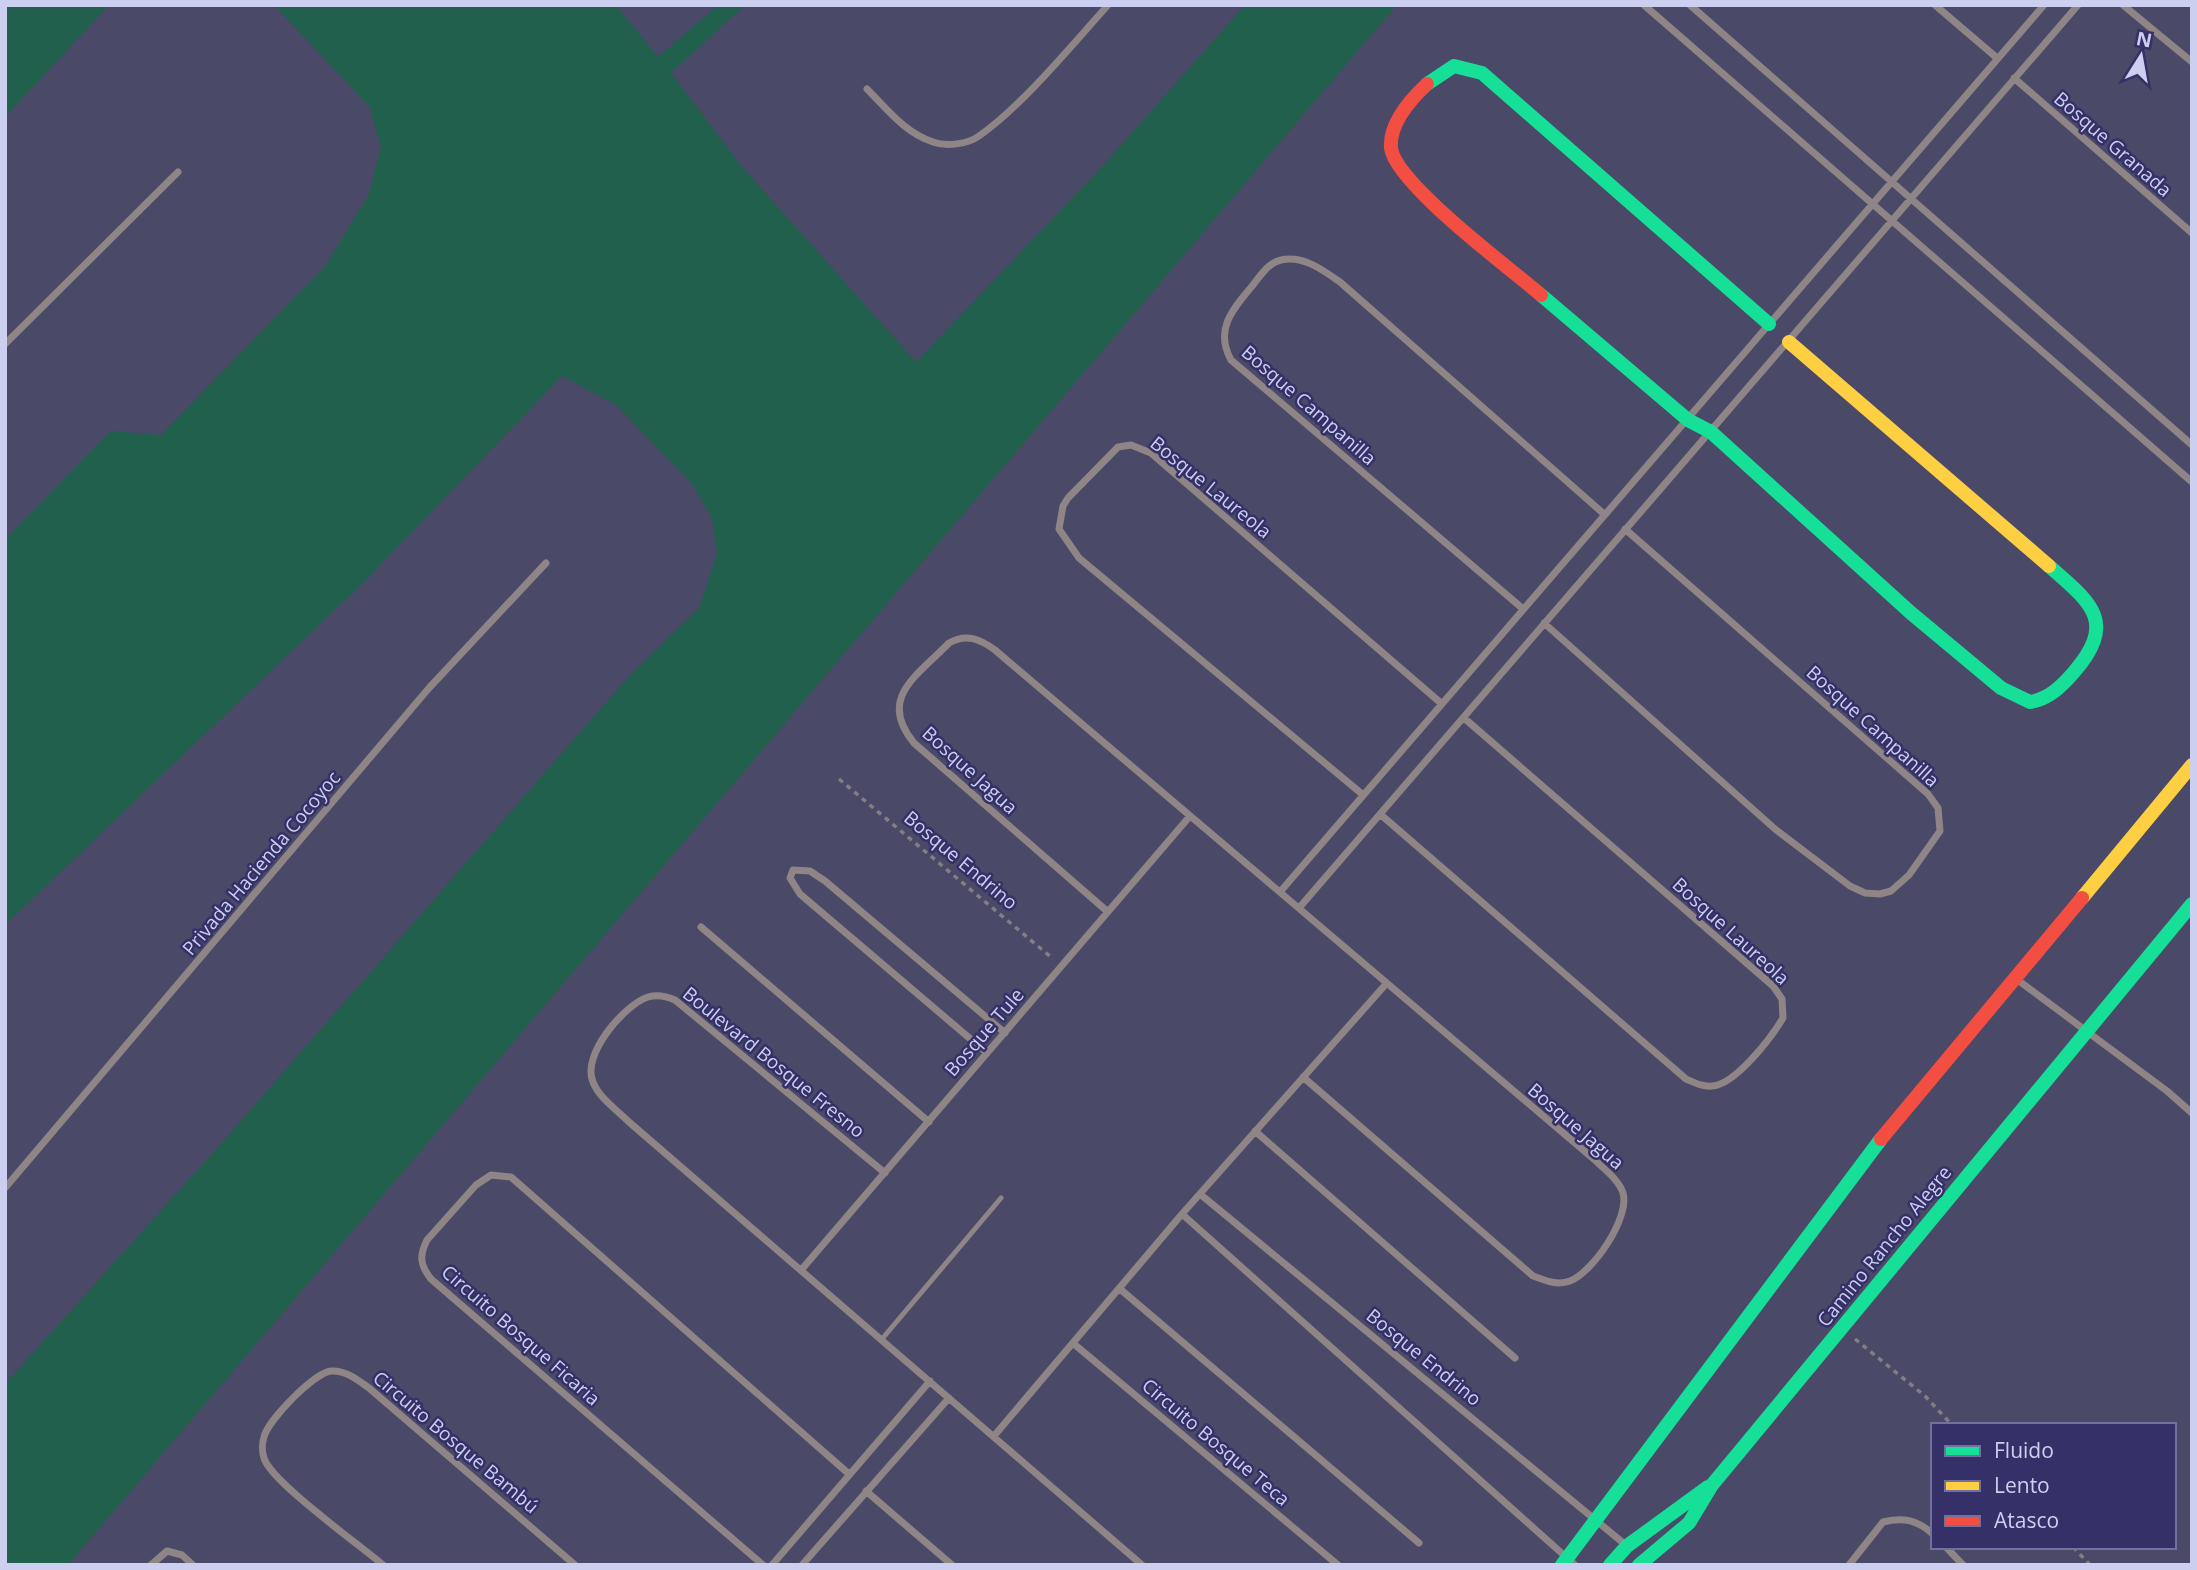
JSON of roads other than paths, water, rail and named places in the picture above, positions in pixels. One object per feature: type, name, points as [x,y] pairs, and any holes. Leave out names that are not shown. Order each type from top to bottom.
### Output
[{"type":"street","points":[[867,89],[907,130],[934,143],[957,144],[977,138],[1004,115],[1108,5]]},
{"type":"street","points":[[1644,5],[2192,482]]},
{"type":"street","points":[[1690,5],[2192,445]]},
{"type":"street","points":[[1935,5],[1997,58]]},
{"type":"street","points":[[1280,892],[1522,608],[1688,420],[1891,179],[2044,5]]},
{"type":"street","points":[[1299,908],[2078,5]]},
{"type":"street","points":[[2123,5],[2192,62]]},
{"type":"street","points":[[1769,324],[1482,73],[1460,66],[1437,75],[1398,119],[1391,132],[1395,163],[1421,193],[1688,420],[1711,432],[1911,613],[2001,688],[2016,699],[2032,703],[2044,700],[2056,691],[2090,652],[2098,634],[2097,617],[2088,600],[1789,342]]},
{"type":"street","name":"Bosque Granada","points":[[2014,78],[2192,233]]},
{"type":"street","points":[[5,344],[178,172]]},
{"type":"street","name":"Bosque Campanilla","points":[[1522,608],[1231,360],[1224,348],[1229,314],[1269,265],[1279,260],[1305,261],[1340,282],[1604,514]]},
{"type":"street","name":"Bosque Laureola","points":[[1362,794],[1079,558],[1059,529],[1063,506],[1068,498],[1118,447],[1131,444],[1151,453],[1442,704]]},
{"type":"street","name":"Bosque Campanilla","points":[[1544,623],[1775,829],[1833,875],[1865,893],[1881,894],[1891,891],[1909,875],[1940,831],[1938,808],[1928,794],[1625,529]]},
{"type":"street","name":"Privada Hacienda Cocoyoc","points":[[5,1188],[429,688],[546,563]]},
{"type":"street","name":"Bosque Jagua","points":[[1108,912],[914,743],[898,721],[898,710],[907,686],[949,643],[957,639],[976,638],[995,650],[1595,1160],[1622,1189],[1625,1206],[1622,1219],[1586,1269],[1570,1281],[1559,1283],[1533,1276],[1303,1077]]},
{"type":"street","name":"Bosque Laureola","points":[[1380,814],[1686,1079],[1715,1086],[1728,1081],[1744,1067],[1783,1018],[1782,999],[1773,986],[1464,718]]},
{"type":"street","points":[[1182,1214],[1568,1563],[1595,1519],[1879,1142],[2192,765]]},
{"type":"street","name":"Bosque Tule","points":[[802,1269],[1190,816]]},
{"type":"street","points":[[987,1053],[800,894],[790,878],[793,870],[810,871],[825,881],[1005,1032]]},
{"type":"street","name":"Camino Rancho Alegre","points":[[1639,1565],[1655,1555],[1689,1522],[1712,1485],[1843,1329],[2084,1031],[2192,904]]},
{"type":"street","points":[[701,927],[929,1122]]},
{"type":"street","points":[[2015,978],[2167,1091],[2192,1114]]},
{"type":"street","points":[[994,1436],[1182,1214],[1386,984]]},
{"type":"street","name":"Boulevard Bosque Fresno","points":[[802,1269],[600,1093],[592,1081],[590,1069],[593,1054],[601,1040],[646,998],[664,996],[675,1000],[885,1173]]},
{"type":"street","points":[[1255,1131],[1516,1358]]},
{"type":"street","name":"Circuito Bosque Ficaria","points":[[763,1565],[431,1279],[423,1269],[422,1250],[427,1240],[476,1185],[491,1175],[511,1177],[849,1475]]},
{"type":"street","name":"Bosque Endrino","points":[[1200,1194],[1627,1546]]},
{"type":"street","points":[[802,1269],[1142,1565]]},
{"type":"street","points":[[1120,1289],[1419,1543]]},
{"type":"street","name":"Circuito Bosque Teca","points":[[1074,1344],[1338,1565]]},
{"type":"street","name":"Circuito Bosque Bambú","points":[[383,1565],[281,1481],[264,1460],[264,1436],[269,1427],[311,1381],[323,1373],[346,1373],[369,1388],[575,1565]]},
{"type":"street","points":[[772,1565],[930,1381]]},
{"type":"street","points":[[802,1565],[949,1398]]},
{"type":"street","name":"Camino Rancho Alegre","points":[[1610,1565],[1627,1546],[1712,1485]]},
{"type":"street","points":[[866,1491],[952,1565]]},
{"type":"street","points":[[1849,1565],[1883,1522],[1909,1519],[1922,1524],[1931,1532]]},
{"type":"street","points":[[1949,1549],[1963,1565]]},
{"type":"street","points":[[151,1565],[167,1551],[182,1555],[193,1565]]},
{"type":"lane","points":[[882,1339],[1001,1198]]}]
